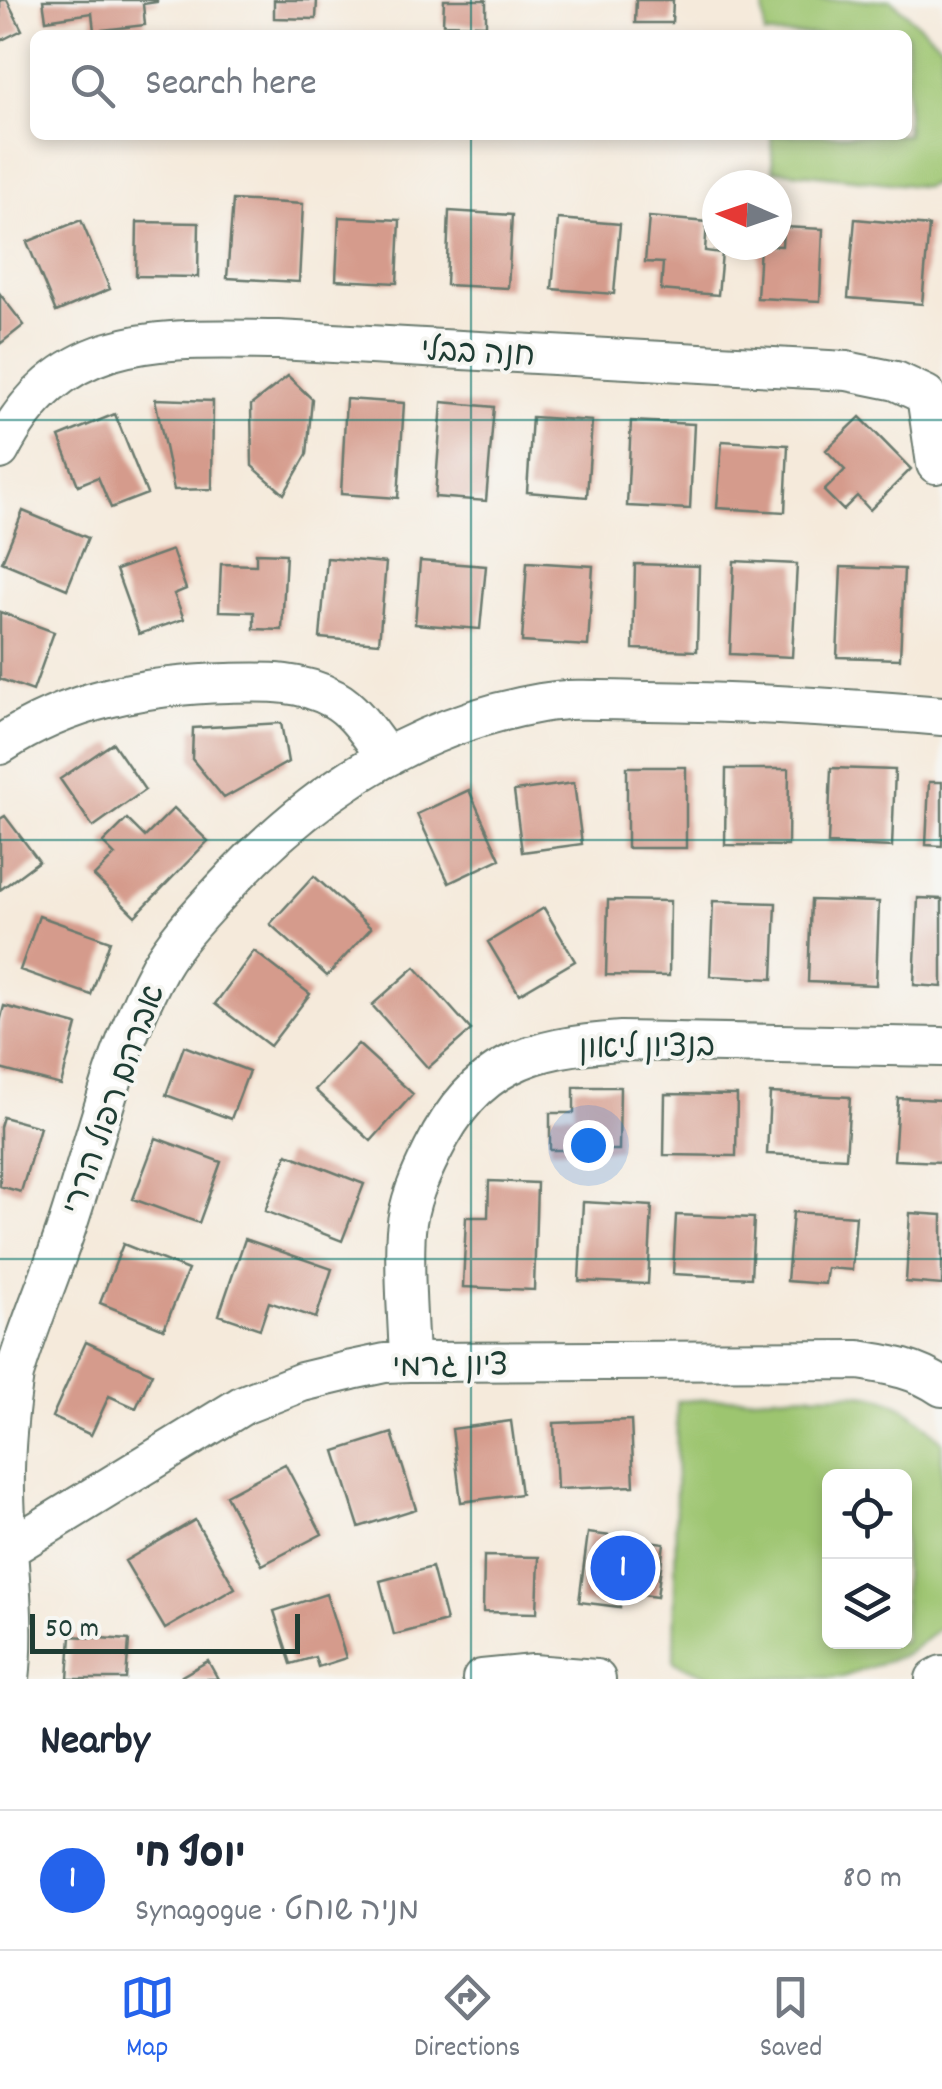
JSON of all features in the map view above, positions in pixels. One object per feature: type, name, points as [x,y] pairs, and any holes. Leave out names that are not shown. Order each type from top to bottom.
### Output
[{"type":"street","name":"חנה בבלי","points":[[0,450],[12,427],[38,395],[68,368],[102,353],[138,343],[188,339],[278,340],[847,371],[896,381],[926,396],[936,464]]},
{"type":"street","points":[[0,745],[76,708],[123,692],[175,684],[274,681],[310,688],[336,700],[358,720],[386,756]]},
{"type":"street","name":"אברהם רפול הררי","points":[[10,1679],[4,1551],[6,1441],[14,1375],[127,1041],[160,966],[200,914],[278,834],[322,796],[418,739],[487,714],[545,702],[688,702],[942,716]]},
{"type":"street","name":"בנציון ליאון","points":[[409,1362],[406,1229],[416,1185],[442,1131],[471,1090],[508,1064],[569,1044],[621,1041],[942,1047]]},
{"type":"street","name":"ציון גרמי","points":[[4,1551],[244,1405],[302,1382],[385,1363],[859,1360],[903,1368],[927,1376],[942,1387]]},
{"type":"street","points":[[482,1679],[533,1674],[596,1679]]},
{"type":"street","points":[[935,1679],[942,1675]]},
{"type":"green space","points":[[763,0],[891,0],[942,45],[942,178],[926,187],[773,170],[771,140],[912,140],[912,30],[765,30]]},
{"type":"green space","points":[[871,1395],[905,1408],[942,1441],[942,1626],[907,1654],[843,1677],[717,1679],[674,1662],[677,1401]]},
{"type":"building","points":[[0,0],[7,0],[22,30],[0,41]]},
{"type":"building","points":[[43,0],[157,0],[143,4],[145,25],[94,30],[92,13],[46,20]]},
{"type":"building","points":[[274,0],[317,0],[316,19],[274,18]]},
{"type":"building","points":[[444,0],[486,0],[486,25],[443,24]]},
{"type":"building","points":[[636,0],[673,0],[672,23],[635,23]]},
{"type":"building","points":[[233,200],[303,204],[299,282],[227,278]]},
{"type":"building","points":[[449,211],[512,215],[508,288],[446,285]]},
{"type":"building","points":[[339,217],[400,220],[397,283],[336,280]]},
{"type":"building","points":[[649,217],[702,222],[702,260],[721,260],[718,295],[661,290],[663,263],[645,262]]},
{"type":"building","points":[[558,219],[620,224],[614,294],[552,289]]},
{"type":"building","points":[[855,219],[929,226],[922,304],[848,298]]},
{"type":"building","points":[[81,220],[110,289],[56,312],[27,242]]},
{"type":"building","points":[[137,222],[199,223],[198,277],[136,276]]},
{"type":"building","points":[[792,227],[823,229],[820,301],[757,298],[759,260],[792,260]]},
{"type":"building","points":[[0,294],[24,325],[0,344]]},
{"type":"building","points":[[288,376],[312,399],[307,454],[284,494],[252,466],[251,405]]},
{"type":"building","points":[[155,399],[213,401],[212,489],[174,490]]},
{"type":"building","points":[[346,399],[404,403],[398,498],[341,494]]},
{"type":"building","points":[[442,402],[494,407],[486,501],[435,497]]},
{"type":"building","points":[[115,414],[147,494],[111,508],[98,477],[78,485],[59,437]]},
{"type":"building","points":[[532,417],[592,421],[587,497],[527,492]]},
{"type":"building","points":[[860,417],[911,469],[870,510],[857,496],[843,510],[824,491],[845,470],[826,450]]},
{"type":"building","points":[[631,421],[694,424],[690,509],[627,506]]},
{"type":"building","points":[[722,441],[788,445],[785,512],[717,508]]},
{"type":"building","points":[[23,511],[88,538],[67,589],[2,562]]},
{"type":"building","points":[[172,550],[186,589],[174,594],[184,619],[139,634],[116,570]]},
{"type":"building","points":[[256,553],[286,554],[282,630],[254,629],[254,612],[219,611],[221,564],[256,565]]},
{"type":"building","points":[[327,558],[386,563],[379,643],[320,638]]},
{"type":"building","points":[[420,561],[486,566],[480,629],[415,624]]},
{"type":"building","points":[[734,561],[797,564],[792,657],[730,654]]},
{"type":"building","points":[[527,562],[593,566],[588,646],[522,642]]},
{"type":"building","points":[[635,564],[699,566],[697,651],[633,649]]},
{"type":"building","points":[[841,567],[904,569],[900,659],[837,657]]},
{"type":"building","points":[[0,612],[54,632],[33,691],[0,679]]},
{"type":"building","points":[[281,723],[288,762],[224,798],[192,759],[193,728]]},
{"type":"building","points":[[113,743],[145,790],[93,827],[60,779]]},
{"type":"building","points":[[627,767],[686,767],[686,848],[627,848]]},
{"type":"building","points":[[831,768],[895,770],[892,847],[828,844]]},
{"type":"building","points":[[726,769],[789,769],[788,846],[725,845]]},
{"type":"building","points":[[929,782],[942,782],[942,846],[926,845]]},
{"type":"building","points":[[574,783],[582,844],[522,852],[514,791]]},
{"type":"building","points":[[469,790],[500,859],[449,883],[417,814]]},
{"type":"building","points":[[174,808],[208,841],[135,916],[94,876],[115,855],[103,843],[127,819],[145,837]]},
{"type":"building","points":[[5,816],[39,861],[0,890],[0,819]]},
{"type":"building","points":[[314,876],[371,928],[327,976],[270,924]]},
{"type":"building","points":[[918,898],[942,899],[942,987],[914,985]]},
{"type":"building","points":[[608,900],[670,901],[669,976],[606,975]]},
{"type":"building","points":[[811,900],[879,902],[876,985],[808,982]]},
{"type":"building","points":[[713,901],[776,903],[773,979],[710,976]]},
{"type":"building","points":[[544,908],[575,961],[519,994],[488,942]]},
{"type":"building","points":[[39,916],[110,941],[91,995],[20,970]]},
{"type":"building","points":[[254,951],[310,994],[270,1046],[215,1004]]},
{"type":"building","points":[[415,967],[471,1030],[428,1068],[372,1005]]},
{"type":"building","points":[[4,1006],[77,1025],[61,1085],[0,1069]]},
{"type":"building","points":[[358,1044],[413,1094],[371,1141],[315,1090]]},
{"type":"building","points":[[184,1046],[249,1071],[231,1119],[166,1095]]},
{"type":"building","points":[[574,1087],[620,1087],[619,1150],[550,1150],[550,1113],[574,1113]]},
{"type":"building","points":[[770,1093],[850,1097],[846,1158],[767,1154]]},
{"type":"building","points":[[665,1094],[737,1095],[736,1156],[664,1155]]},
{"type":"building","points":[[898,1098],[942,1100],[942,1162],[894,1160]]},
{"type":"building","points":[[3,1117],[40,1127],[21,1192],[0,1186]]},
{"type":"building","points":[[156,1138],[221,1162],[199,1223],[133,1199]]},
{"type":"building","points":[[287,1154],[364,1184],[342,1241],[265,1211]]},
{"type":"building","points":[[489,1181],[537,1183],[534,1290],[463,1287],[466,1217],[488,1217]]},
{"type":"building","points":[[583,1202],[652,1206],[648,1284],[579,1281]]},
{"type":"building","points":[[793,1212],[856,1216],[852,1270],[827,1268],[825,1284],[787,1281]]},
{"type":"building","points":[[910,1213],[942,1215],[942,1285],[906,1282]]},
{"type":"building","points":[[676,1215],[754,1218],[751,1278],[673,1274]]},
{"type":"building","points":[[245,1239],[332,1269],[316,1318],[269,1302],[260,1329],[219,1315]]},
{"type":"building","points":[[123,1244],[188,1270],[164,1329],[100,1303]]},
{"type":"building","points":[[86,1342],[152,1373],[136,1408],[109,1396],[91,1435],[52,1417]]},
{"type":"building","points":[[631,1420],[634,1486],[557,1489],[554,1423]]},
{"type":"building","points":[[511,1421],[521,1494],[461,1502],[452,1429]]},
{"type":"building","points":[[392,1433],[416,1509],[359,1527],[335,1451]]},
{"type":"building","points":[[285,1464],[322,1534],[262,1565],[226,1495]]},
{"type":"building","points":[[195,1520],[235,1588],[165,1629],[125,1561]]},
{"type":"building","points":[[588,1533],[664,1543],[657,1597],[621,1592],[620,1607],[579,1602]]},
{"type":"building","points":[[484,1556],[539,1557],[537,1613],[483,1612]]},
{"type":"building","points":[[432,1567],[446,1621],[394,1635],[380,1581]]},
{"type":"building","points":[[326,1594],[346,1658],[318,1667],[315,1657],[291,1664],[274,1611]]},
{"type":"building","points":[[71,1636],[129,1640],[126,1679],[68,1679]]},
{"type":"building","points":[[208,1661],[218,1679],[182,1676]]},
{"type":"place","name":"יוסף חי","points":[[623,1568]]}]
